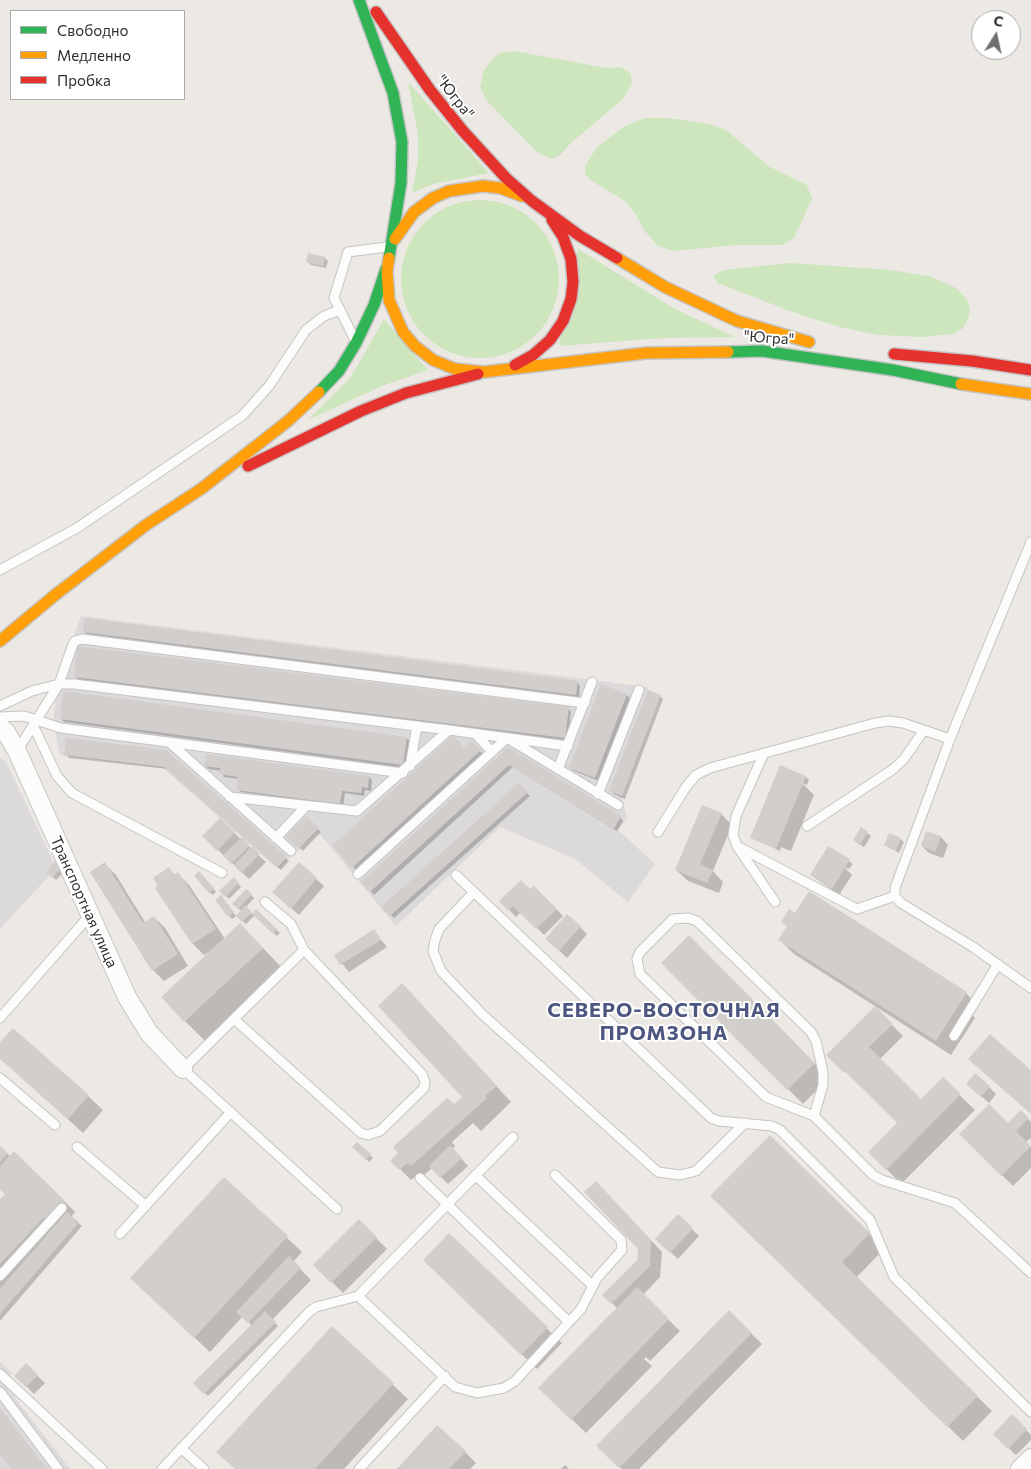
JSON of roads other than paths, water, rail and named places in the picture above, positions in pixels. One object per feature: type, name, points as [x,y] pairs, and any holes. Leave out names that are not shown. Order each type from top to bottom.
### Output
[{"type":"main road","name":"\"Югра\"","points":[[359,0],[385,68],[400,124],[403,159],[392,246],[387,265],[387,289],[392,312],[403,332],[414,346],[433,360],[449,367],[472,372],[646,353],[762,351],[893,370],[966,385],[1031,394]]},
{"type":"main road","name":"\"Югра\"","points":[[369,0],[393,38],[463,131],[506,178],[558,227],[568,248],[573,276],[571,299],[563,321],[547,344],[528,359],[499,370]]},
{"type":"main road","name":"\"Югра\"","points":[[392,246],[403,225],[414,212],[433,198],[449,191],[466,187],[489,186],[511,191],[535,204],[628,266],[704,306],[769,332],[822,344]]},
{"type":"main road","points":[[0,642],[55,595],[146,525],[201,489],[288,421],[327,384],[339,371],[356,343],[374,304],[387,265]]},
{"type":"main road","points":[[878,352],[1031,370]]},
{"type":"main road","points":[[201,489],[361,411],[437,383],[499,370]]},
{"type":"street","name":"Транспортная улица","points":[[0,727],[6,732],[17,752],[136,1014],[149,1033],[183,1069]]},
{"type":"street","points":[[1020,1469],[1031,1458]]},
{"type":"lane","points":[[356,343],[334,298],[348,252],[392,246]]},
{"type":"lane","points":[[0,570],[77,528],[242,416],[269,386],[306,330],[319,319],[340,310]]},
{"type":"lane","points":[[1031,542],[950,739],[896,888],[895,896],[901,903],[998,964],[1031,988]]},
{"type":"lane","points":[[17,752],[59,684],[73,644],[75,641],[82,639],[585,702]]},
{"type":"lane","points":[[558,769],[592,682]]},
{"type":"lane","points":[[0,706],[32,690],[59,684],[417,726],[568,746]]},
{"type":"lane","points":[[598,794],[639,690]]},
{"type":"lane","points":[[0,717],[24,716],[35,722],[61,728],[403,773]]},
{"type":"lane","points":[[35,722],[57,776],[72,793],[222,874]]},
{"type":"lane","points":[[658,832],[686,787],[696,775],[710,768],[875,722],[903,723],[950,739]]},
{"type":"lane","points":[[410,766],[417,726]]},
{"type":"lane","points":[[230,796],[357,811],[403,773],[449,730]]},
{"type":"lane","points":[[807,826],[892,770],[904,759],[924,730]]},
{"type":"lane","points":[[476,734],[492,752]]},
{"type":"lane","points":[[507,738],[618,805]]},
{"type":"lane","points":[[358,874],[507,738]]},
{"type":"lane","points":[[169,742],[291,851]]},
{"type":"lane","points":[[764,754],[736,816],[733,835],[737,846],[775,902]]},
{"type":"lane","points":[[276,838],[306,806]]},
{"type":"lane","points":[[737,846],[857,909],[895,896]]},
{"type":"lane","points":[[456,875],[711,1118],[772,1126],[780,1130],[874,1226],[894,1278],[1031,1412]]},
{"type":"lane","points":[[474,892],[439,929],[434,940],[434,956],[441,972],[482,1014],[658,1172],[680,1175],[696,1171],[745,1123]]},
{"type":"lane","points":[[234,1019],[361,1133],[368,1135],[380,1131],[420,1094],[425,1082],[422,1074],[304,950],[291,924],[266,902]]},
{"type":"lane","points":[[0,1018],[90,915]]},
{"type":"lane","points":[[814,1116],[823,1086],[823,1072],[816,1041],[811,1032],[697,921],[688,918],[673,919],[640,952],[637,959],[640,974],[766,1097],[814,1116],[873,1175],[882,1180],[955,1203],[1031,1273]]},
{"type":"lane","points":[[304,950],[183,1069],[337,1209]]},
{"type":"lane","points":[[954,1036],[998,964]]},
{"type":"lane","points":[[0,1078],[55,1125]]},
{"type":"lane","points":[[120,1234],[231,1112]]},
{"type":"lane","points":[[162,1469],[309,1312],[316,1307],[358,1296],[513,1136]]},
{"type":"lane","points":[[77,1147],[146,1206]]},
{"type":"lane","points":[[476,1175],[593,1286]]},
{"type":"lane","points":[[358,1296],[455,1387],[464,1391],[492,1392],[504,1388],[515,1381],[581,1309],[601,1272],[622,1250],[621,1240],[555,1175]]},
{"type":"lane","points":[[420,1178],[569,1322]]},
{"type":"lane","points":[[0,1276],[62,1208]]},
{"type":"lane","points":[[0,1374],[102,1469]]},
{"type":"lane","points":[[359,1469],[445,1376]]},
{"type":"lane","points":[[0,1392],[58,1469]]},
{"type":"lane","points":[[181,1448],[204,1469]]},
{"type":"district","name":"СЕВЕРО-ВОСТОЧНАЯ ПРОМЗОНА","points":[[664,1022]]}]
